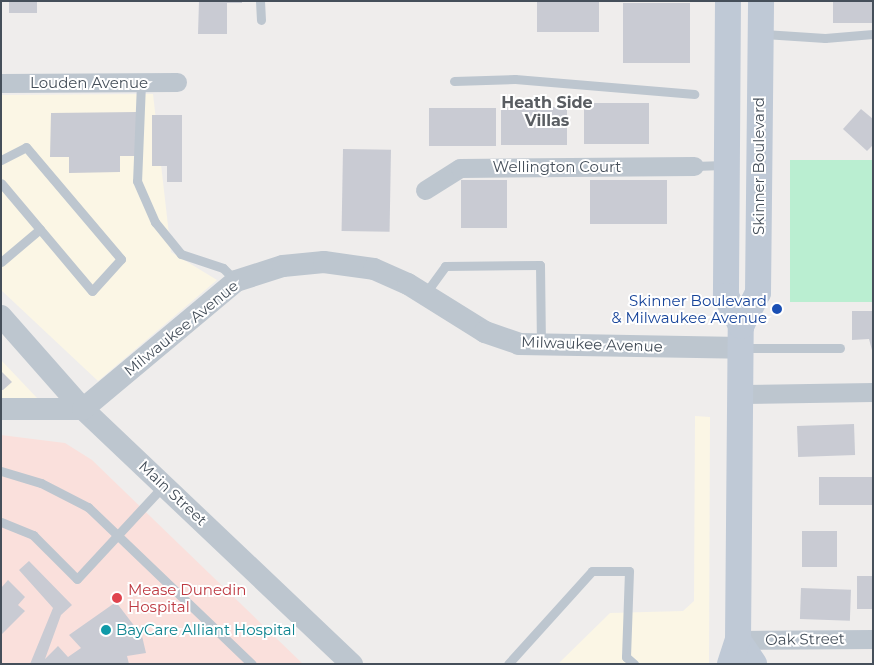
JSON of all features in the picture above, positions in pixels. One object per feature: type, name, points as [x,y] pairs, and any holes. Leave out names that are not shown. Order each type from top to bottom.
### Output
[{"type":"main road","name":"Skinner Boulevard","points":[[728,1],[726,296],[741,337],[734,652]]},
{"type":"main road","name":"Skinner Boulevard","points":[[741,337],[758,294],[761,1]]},
{"type":"main road","points":[[734,652],[754,664]]},
{"type":"street","name":"Louden Avenue","points":[[1,83],[177,82]]},
{"type":"street","name":"Wellington Court","points":[[425,190],[460,168],[694,166]]},
{"type":"street","name":"Milwaukee Avenue","points":[[83,409],[236,280],[283,266],[324,262],[374,269],[425,294],[485,332],[519,344],[741,337]]},
{"type":"street","name":"Main Street","points":[[1,316],[83,409],[352,664]]},
{"type":"street","points":[[741,394],[873,392]]},
{"type":"street","points":[[1,409],[83,409]]},
{"type":"street","name":"Oak Street","points":[[734,652],[873,639]]},
{"type":"lane","points":[[260,1],[260,20]]},
{"type":"lane","points":[[761,34],[825,38],[873,34]]},
{"type":"lane","points":[[454,81],[515,79],[694,94]]},
{"type":"lane","points":[[141,83],[137,182],[155,222],[181,254],[223,268],[236,280]]},
{"type":"lane","points":[[1,160],[26,147],[121,259],[92,292],[1,183]]},
{"type":"lane","points":[[694,166],[727,165]]},
{"type":"lane","points":[[1,262],[40,229]]},
{"type":"lane","points":[[425,294],[446,266],[540,265],[542,344]]},
{"type":"lane","points":[[741,337],[840,348]]},
{"type":"lane","points":[[1,471],[67,494],[88,507],[116,537],[252,664]]},
{"type":"lane","points":[[1,522],[33,536],[78,579],[165,485]]},
{"type":"lane","points":[[508,664],[592,571],[629,571],[626,657],[634,664]]},
{"type":"shaded area","points":[[153,94],[171,252],[217,280],[98,381],[1,290],[1,95]]},
{"type":"shaded area","points":[[1,360],[37,398],[1,398]]},
{"type":"shaded area","points":[[695,416],[710,417],[709,664],[558,664],[610,613],[683,611],[694,601]]},
{"type":"shaded area","name":"Mease Dunedin Hospital","points":[[1,435],[65,443],[92,460],[303,664],[1,664]]},
{"type":"green space","points":[[790,160],[873,160],[873,302],[790,302]]},
{"type":"building","points":[[9,1],[37,1],[37,13],[9,13]]},
{"type":"building","points":[[199,1],[242,1],[242,3],[227,3],[227,34],[198,34]]},
{"type":"building","points":[[537,1],[599,1],[599,32],[537,32]]},
{"type":"building","points":[[833,1],[873,1],[873,23],[833,23]]},
{"type":"building","points":[[623,3],[690,3],[690,63],[623,63]]},
{"type":"building","points":[[584,103],[649,103],[649,144],[584,144]]},
{"type":"building","points":[[501,107],[567,107],[567,145],[501,145]]},
{"type":"building","points":[[429,108],[496,108],[496,146],[429,146]]},
{"type":"building","points":[[861,109],[873,119],[873,145],[867,151],[843,129]]},
{"type":"building","points":[[137,112],[137,156],[120,156],[120,172],[69,173],[69,157],[50,157],[51,113]]},
{"type":"building","points":[[152,115],[182,115],[182,182],[167,182],[167,166],[152,166]]},
{"type":"building","points":[[343,149],[391,150],[390,232],[342,231]]},
{"type":"building","points":[[461,180],[507,180],[507,228],[461,228]]},
{"type":"building","points":[[590,180],[667,180],[667,224],[590,224]]},
{"type":"building","points":[[852,311],[873,311],[873,354],[869,339],[852,340]]},
{"type":"building","points":[[1,371],[12,382],[3,390],[1,390]]},
{"type":"building","points":[[854,424],[855,455],[798,457],[797,426]]},
{"type":"building","points":[[819,477],[873,477],[873,505],[819,505]]},
{"type":"building","points":[[802,531],[837,531],[837,567],[802,567]]},
{"type":"building","name":"BayCare Alliant Hospital","points":[[29,561],[72,605],[61,615],[45,659],[58,646],[68,657],[81,648],[69,635],[116,602],[142,636],[146,653],[127,656],[129,664],[30,664],[53,608],[19,570]]},
{"type":"building","points":[[857,576],[873,576],[873,609],[857,609]]},
{"type":"building","points":[[8,580],[25,597],[18,605],[25,611],[1,635],[1,588]]},
{"type":"building","points":[[801,588],[851,590],[850,621],[800,619]]},
{"type":"place","name":"Skinner Boulevard & Milwaukee Avenue","points":[[777,309]]},
{"type":"place","name":"Mease Dunedin Hospital","points":[[117,598]]},
{"type":"place","name":"BayCare Alliant Hospital","points":[[106,630]]},
{"type":"district","name":"Heath Side Villas","points":[[547,112]]}]
